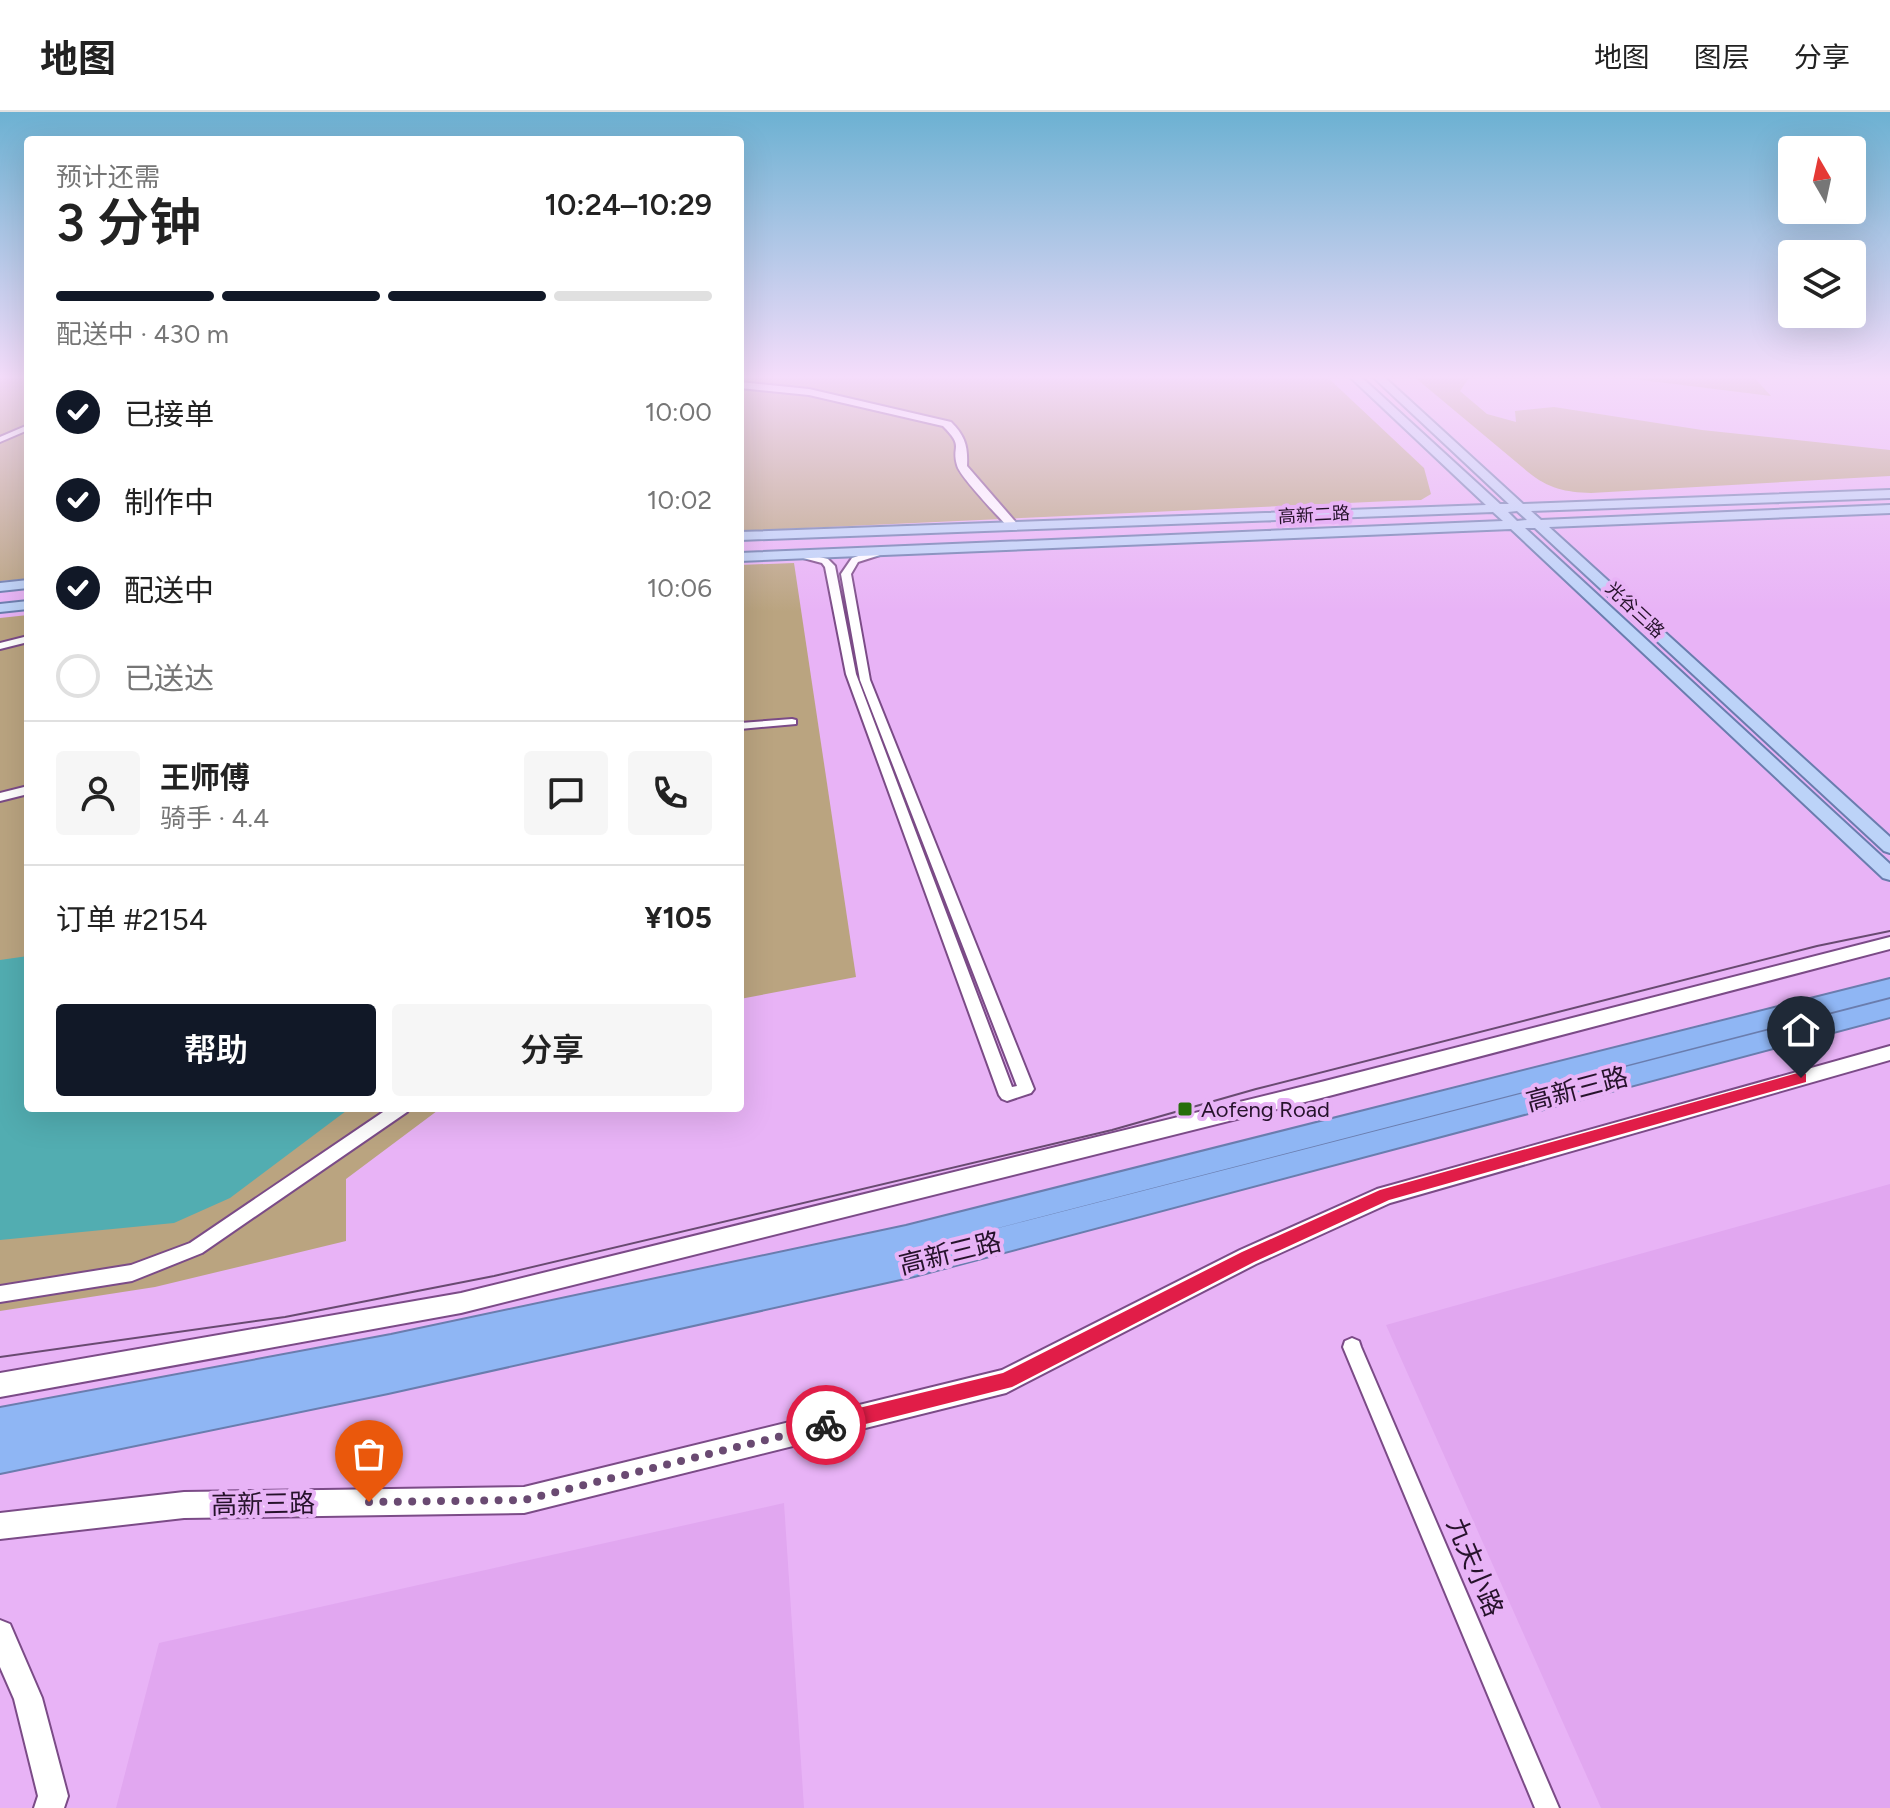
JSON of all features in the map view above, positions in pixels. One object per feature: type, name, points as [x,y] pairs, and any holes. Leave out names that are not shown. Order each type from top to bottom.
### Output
[{"type":"highway","name":"高新三路","points":[[0,1424],[391,1350],[906,1239],[1890,988]]},
{"type":"highway","name":"高新三路","points":[[0,1456],[388,1378],[914,1263],[1890,1008]]},
{"type":"main road","points":[[963,454],[962,466],[1013,526]]},
{"type":"main road","points":[[1429,454],[1445,477]]},
{"type":"main road","name":"光谷三路","points":[[1438,454],[1890,874]]},
{"type":"main road","name":"光谷三路","points":[[1463,454],[1890,847]]},
{"type":"main road","points":[[1465,454],[1467,458]]},
{"type":"main road","points":[[1409,510],[1456,501],[1464,494],[1464,478]]},
{"type":"main road","points":[[1497,485],[1550,500],[1584,505]]},
{"type":"main road","name":"高新二路","points":[[744,536],[1890,494]]},
{"type":"main road","name":"高新二路","points":[[744,557],[1890,509]]},
{"type":"main road","points":[[1575,555],[1574,542],[1582,523]]},
{"type":"main road","points":[[1483,525],[1542,550]]},
{"type":"main road","points":[[0,587],[24,584]]},
{"type":"main road","points":[[0,608],[24,605]]},
{"type":"main road","points":[[0,1385],[461,1303],[1325,1089],[1890,943]]},
{"type":"main road","name":"高新三路","points":[[0,1526],[184,1505],[524,1500],[991,1385],[1006,1381],[1248,1257],[1385,1195],[1890,1053]]},
{"type":"main road","points":[[0,1634],[28,1698],[51,1802]]},
{"type":"street","points":[[792,555],[812,557],[830,566],[851,674],[1007,1095],[1026,1089],[865,680],[846,574],[855,560],[880,552]]},
{"type":"street","points":[[0,646],[24,640]]},
{"type":"street","points":[[744,726],[792,722]]},
{"type":"street","points":[[0,797],[24,791]]},
{"type":"street","points":[[0,1294],[132,1273],[196,1248],[395,1112]]},
{"type":"street","name":"九夫小路","points":[[1352,1347],[1547,1808]]},
{"type":"shaded area","points":[[0,454],[24,454],[24,579],[0,581]]},
{"type":"shaded area","points":[[744,454],[1409,454],[1424,468],[1431,494],[1421,500],[744,531]]},
{"type":"shaded area","points":[[1507,454],[1890,454],[1890,476],[1591,493],[1550,486]]},
{"type":"shaded area","points":[[794,563],[856,977],[744,998],[744,565]]},
{"type":"shaded area","points":[[24,615],[24,1112],[436,1112],[346,1179],[346,1241],[155,1287],[0,1311],[0,618]]},
{"type":"shaded area","points":[[24,957],[24,1112],[345,1112],[230,1198],[174,1223],[0,1240],[0,960]]},
{"type":"shaded area","points":[[1890,1184],[1890,1808],[1601,1808],[1386,1325]]},
{"type":"shaded area","points":[[784,1503],[804,1808],[116,1808],[159,1643]]},
{"type":"tram line","points":[[0,1357],[285,1317],[494,1276],[1112,1130],[1256,1089],[1817,946],[1890,931]]},
{"type":"way so far","points":[[369,1502],[524,1500],[826,1425]]},
{"type":"place","name":"Aofeng Road","points":[[1185,1109]]},
{"type":"route","points":[[826,1425],[1006,1381],[1248,1257],[1385,1195],[1801,1078]]}]
